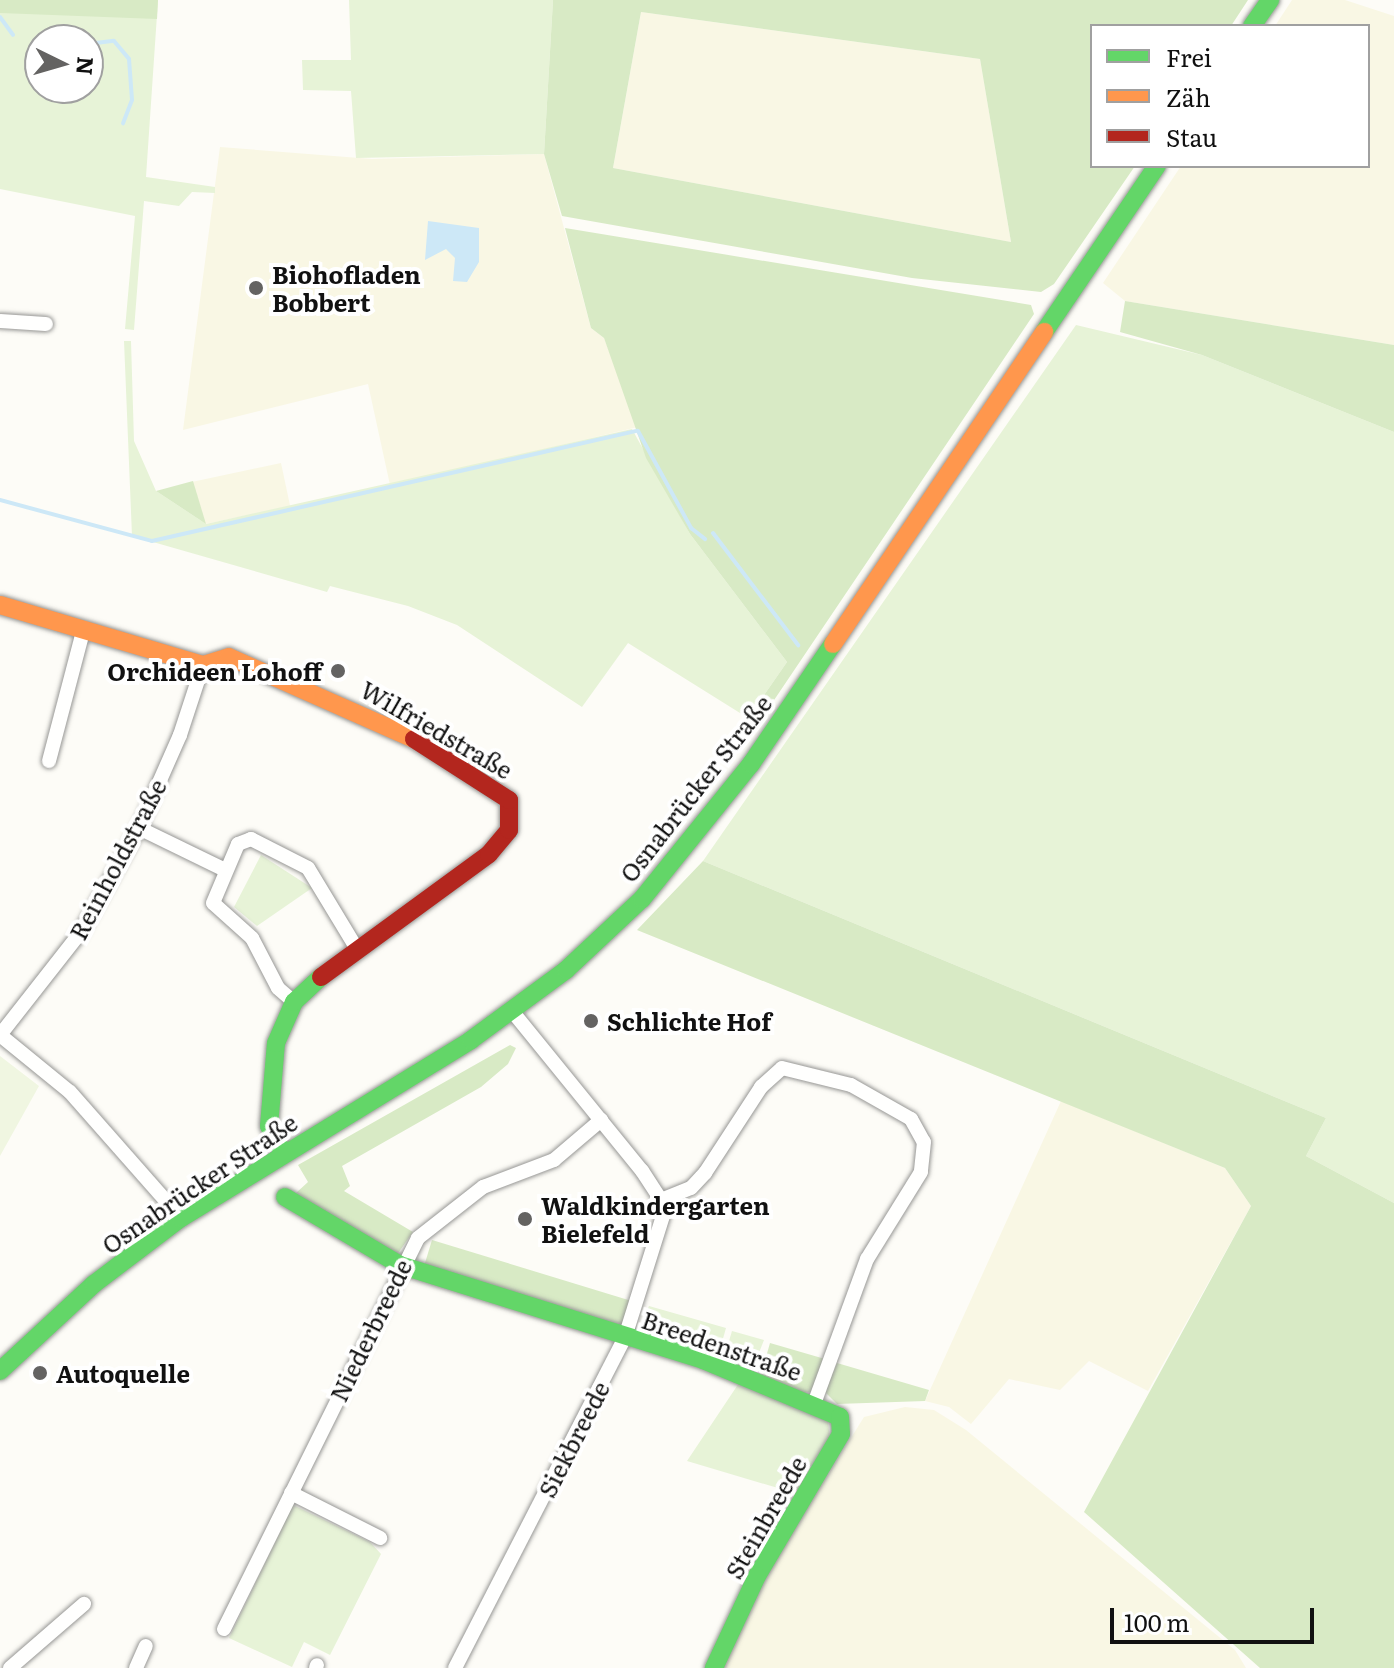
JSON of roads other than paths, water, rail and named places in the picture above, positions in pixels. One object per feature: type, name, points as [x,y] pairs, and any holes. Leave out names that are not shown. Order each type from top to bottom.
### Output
[{"type":"street","points":[[1253,24],[1270,0]]},
{"type":"street","name":"Osnabrücker Straße","points":[[0,1371],[94,1284],[181,1218],[282,1151],[512,1011],[631,910],[751,764],[1156,168]]},
{"type":"street","points":[[0,321],[46,324]]},
{"type":"street","name":"Wilfriedstraße","points":[[0,605],[203,665],[229,657],[355,707],[500,788],[509,800],[509,830],[489,854],[357,949],[294,1002],[276,1043],[270,1078],[269,1126],[282,1151]]},
{"type":"street","points":[[49,761],[83,631]]},
{"type":"street","name":"Reinholdstraße","points":[[0,1035],[80,933],[139,828],[203,665]]},
{"type":"street","points":[[139,828],[225,870]]},
{"type":"street","points":[[294,1002],[278,988],[252,938],[213,903],[238,844],[251,839],[299,861],[315,875],[357,949]]},
{"type":"street","points":[[512,1011],[601,1120],[661,1200]]},
{"type":"street","points":[[0,1035],[70,1092],[181,1218]]},
{"type":"street","name":"Breedenstraße","points":[[285,1197],[400,1265],[625,1337],[814,1404],[867,1259],[926,1157],[911,1119],[887,1103],[851,1085],[782,1068],[761,1087],[705,1173],[691,1188],[661,1200]]},
{"type":"street","name":"Niederbreede","points":[[224,1629],[400,1265],[418,1238],[463,1201],[503,1177],[554,1160],[601,1120]]},
{"type":"street","name":"Siekbreede","points":[[455,1668],[625,1337],[662,1236],[661,1200]]},
{"type":"street","name":"Steinbreede","points":[[714,1668],[757,1576],[841,1434],[840,1417],[814,1404]]},
{"type":"street","points":[[291,1493],[380,1538]]},
{"type":"street","points":[[10,1668],[84,1604]]},
{"type":"street","points":[[136,1668],[146,1646]]},
{"type":"water","points":[[428,221],[479,228],[479,262],[467,282],[453,281],[455,258],[446,249],[425,260]]},
{"type":"waterway","points":[[0,17],[13,35]]},
{"type":"waterway","points":[[104,42],[114,41],[129,59],[132,100],[123,123]]},
{"type":"waterway","points":[[0,500],[152,541],[638,431],[691,528],[705,539]]},
{"type":"waterway","points":[[713,533],[798,645]]},
{"type":"place","name":"Biohofladen Bobbert","points":[[256,288]]},
{"type":"place","name":"Orchideen Lohoff","points":[[338,671]]},
{"type":"place","name":"Schlichte Hof","points":[[591,1021]]},
{"type":"place","name":"Waldkindergarten Bielefeld","points":[[525,1219]]},
{"type":"place","name":"Autoquelle","points":[[40,1373]]}]
